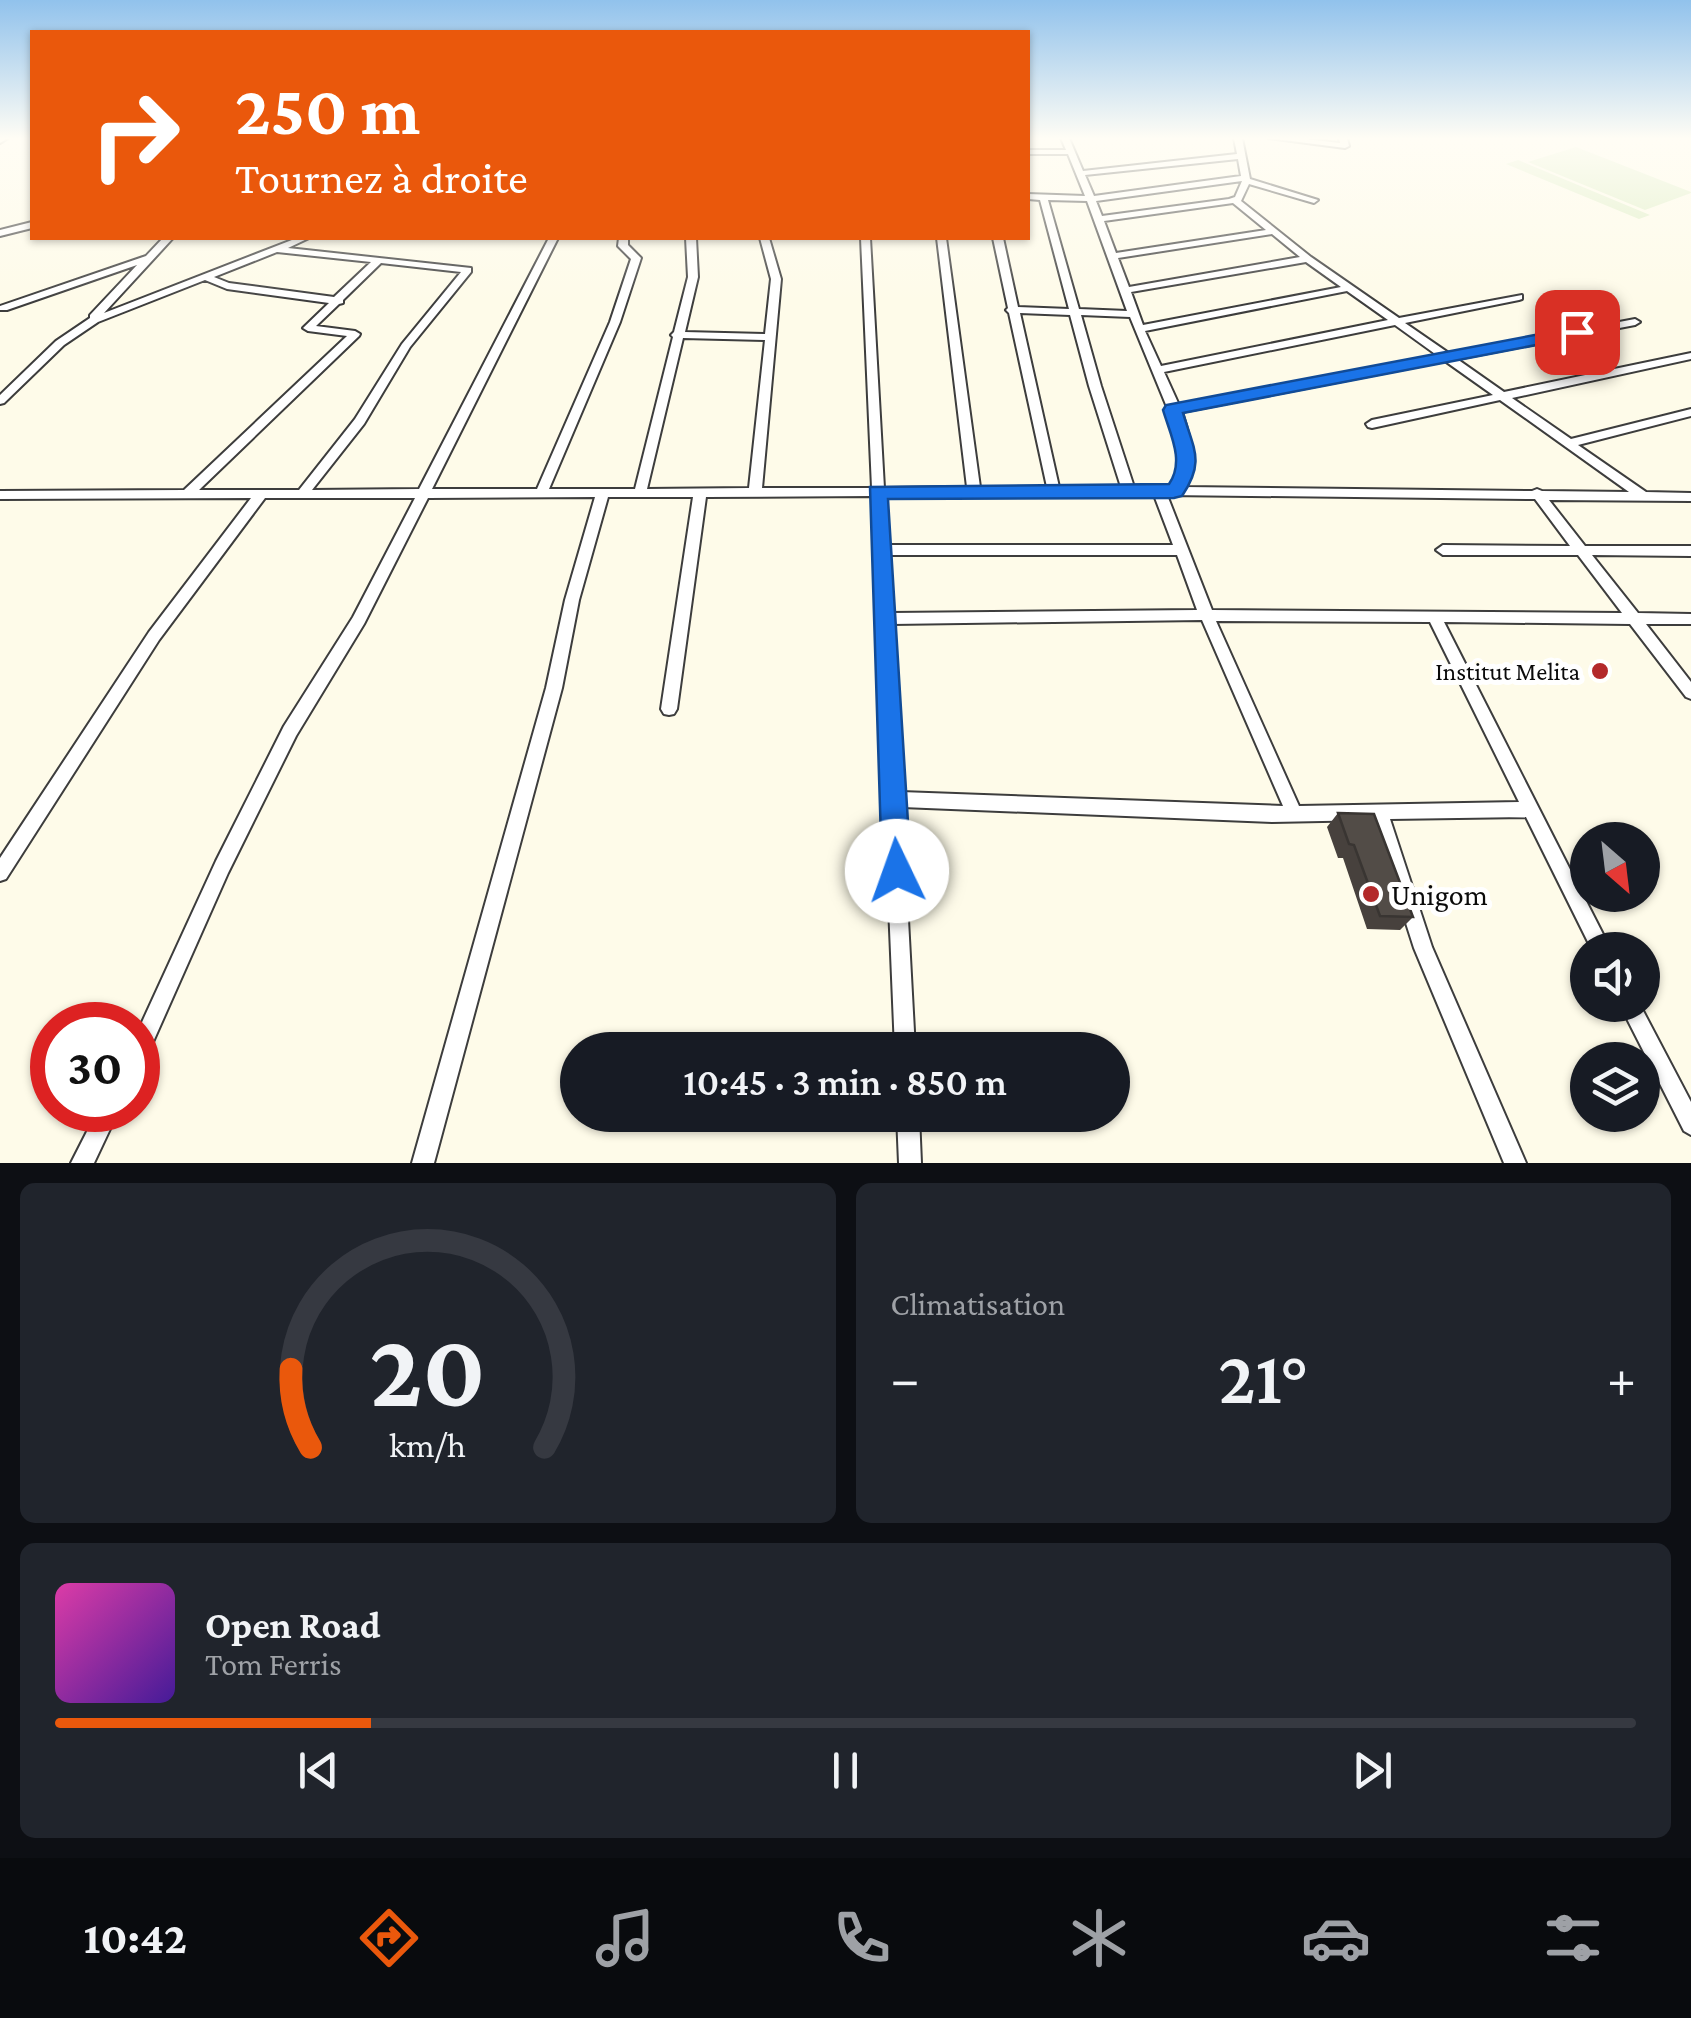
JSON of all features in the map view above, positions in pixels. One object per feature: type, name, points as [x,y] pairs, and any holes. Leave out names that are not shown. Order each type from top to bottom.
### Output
[{"type":"street","points":[[1091,192],[1188,460],[1186,474],[1167,491]]},
{"type":"street","points":[[1030,197],[1093,198],[1141,192]]},
{"type":"street","points":[[1100,220],[1233,200],[1243,192]]},
{"type":"street","points":[[1287,192],[1314,200]]},
{"type":"street","points":[[1044,197],[1130,492]]},
{"type":"street","points":[[1233,200],[1270,232],[1644,496]]},
{"type":"street","points":[[0,232],[30,224]]},
{"type":"street","points":[[1114,256],[1270,232]]},
{"type":"street","points":[[86,325],[166,240]]},
{"type":"street","points":[[0,401],[60,343],[86,325],[299,240]]},
{"type":"street","points":[[160,1006],[290,730],[358,620],[553,240]]},
{"type":"street","points":[[542,490],[616,322],[636,258],[623,246],[624,240]]},
{"type":"street","points":[[640,493],[692,277],[691,240]]},
{"type":"street","points":[[755,494],[776,279],[766,240]]},
{"type":"street","points":[[866,240],[904,1032]]},
{"type":"street","points":[[942,240],[974,491]]},
{"type":"street","points":[[998,240],[1054,491]]},
{"type":"street","points":[[274,249],[468,270],[406,346],[360,421],[304,492]]},
{"type":"street","points":[[3,308],[146,259]]},
{"type":"street","points":[[1126,290],[1308,259]]},
{"type":"street","points":[[189,493],[355,334],[308,328],[376,263]]},
{"type":"street","points":[[204,276],[227,286],[339,302]]},
{"type":"street","points":[[1140,328],[1348,288]]},
{"type":"street","points":[[1158,370],[1519,297]]},
{"type":"street","points":[[1011,310],[1134,314]]},
{"type":"street","points":[[1173,410],[1242,400],[1634,322]]},
{"type":"street","points":[[676,335],[769,337]]},
{"type":"street","points":[[1372,424],[1691,356]]},
{"type":"street","points":[[1570,443],[1691,412]]},
{"type":"street","points":[[0,495],[542,490],[700,494],[1536,493],[1691,497]]},
{"type":"street","points":[[1167,491],[1182,550],[1207,616],[1294,813]]},
{"type":"street","points":[[423,1163],[554,688],[572,600],[603,492]]},
{"type":"street","points":[[0,873],[154,636],[262,493]]},
{"type":"street","points":[[1536,493],[1691,693]]},
{"type":"street","points":[[669,709],[700,494]]},
{"type":"street","points":[[880,550],[1182,550]]},
{"type":"street","points":[[1442,550],[1691,551]]},
{"type":"street","points":[[884,619],[1207,616],[1691,620]]},
{"type":"street","points":[[1436,620],[1593,932]]},
{"type":"street","points":[[893,799],[1294,813],[1530,809]]},
{"type":"street","points":[[1379,812],[1423,948],[1515,1163]]},
{"type":"street","points":[[1639,1022],[1691,1124]]},
{"type":"street","points":[[82,1163],[98,1132]]},
{"type":"street","points":[[909,1132],[910,1163]]},
{"type":"green space","points":[[1574,192],[1595,192],[1650,215],[1639,219]]},
{"type":"green space","points":[[1602,192],[1691,192],[1691,193],[1645,210]]},
{"type":"building","points":[[1338,813],[1374,814],[1413,917],[1380,916]]},
{"type":"place","name":"Institut Melita","points":[[1600,671]]},
{"type":"place","name":"Unigom","points":[[1371,894]]},
{"type":"route","points":[[897,871],[877,492],[1174,491],[1186,474],[1188,460],[1173,410],[1242,400],[1577,332]]}]
